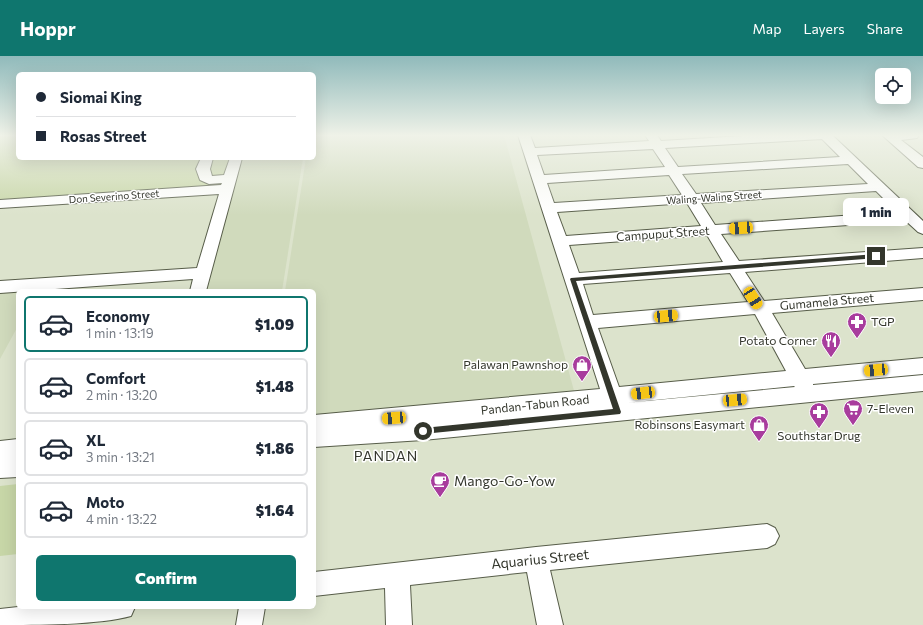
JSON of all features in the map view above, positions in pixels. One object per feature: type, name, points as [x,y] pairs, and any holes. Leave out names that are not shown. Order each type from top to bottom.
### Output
[{"type":"street","points":[[206,162],[203,169],[205,177],[228,184]]},
{"type":"street","points":[[199,289],[235,162]]},
{"type":"street","points":[[533,162],[615,404]]},
{"type":"street","points":[[667,162],[760,308],[804,385]]},
{"type":"street","points":[[539,179],[826,162]]},
{"type":"street","points":[[853,162],[923,229]]},
{"type":"street","name":"Don Severino Street","points":[[0,204],[228,184]]},
{"type":"street","name":"Waling-Waling Street","points":[[549,208],[879,187]]},
{"type":"street","name":"Campuput Street","points":[[560,241],[910,216]]},
{"type":"street","points":[[573,279],[923,253]]},
{"type":"street","points":[[0,287],[204,273]]},
{"type":"street","name":"Gumamela Street","points":[[587,322],[923,294]]},
{"type":"street","name":"Pandan-Tabun Road","points":[[316,438],[423,431],[615,404],[804,385],[919,377]]},
{"type":"street","name":"Pandan-Tabun Road","points":[[316,424],[452,413],[615,404]]},
{"type":"street","points":[[0,450],[16,449]]},
{"type":"street","points":[[0,468],[16,467]]},
{"type":"street","name":"Aquarius Street","points":[[316,584],[397,576],[536,559],[767,536]]},
{"type":"street","points":[[536,559],[550,625]]},
{"type":"street","points":[[397,576],[399,625]]},
{"type":"street","points":[[0,622],[91,614],[113,609]]},
{"type":"street","points":[[249,625],[252,609]]},
{"type":"shaded area","points":[[0,162],[230,162],[222,187],[0,200]]},
{"type":"shaded area","points":[[240,162],[302,162],[282,289],[204,289]]},
{"type":"shaded area","points":[[305,162],[511,162],[576,398],[316,419],[316,289],[285,289]]},
{"type":"shaded area","points":[[16,291],[16,330],[0,359],[0,293]]},
{"type":"shaded area","points":[[16,484],[16,554],[0,556],[0,486]]},
{"type":"place","name":"TGP","points":[[857,339]]},
{"type":"place","name":"Potato Corner","points":[[831,358]]},
{"type":"place","name":"Palawan Pawnshop","points":[[582,382]]},
{"type":"place","name":"7-Eleven","points":[[853,426]]},
{"type":"place","name":"Southstar Drug","points":[[819,429]]},
{"type":"place","name":"Robinsons Easymart","points":[[759,442]]},
{"type":"place","name":"Mango-Go-Yow","points":[[440,498]]},
{"type":"district","name":"PANDAN","points":[[386,456]]},
{"type":"route","points":[[423,431],[617,412],[573,279],[876,256]]}]
